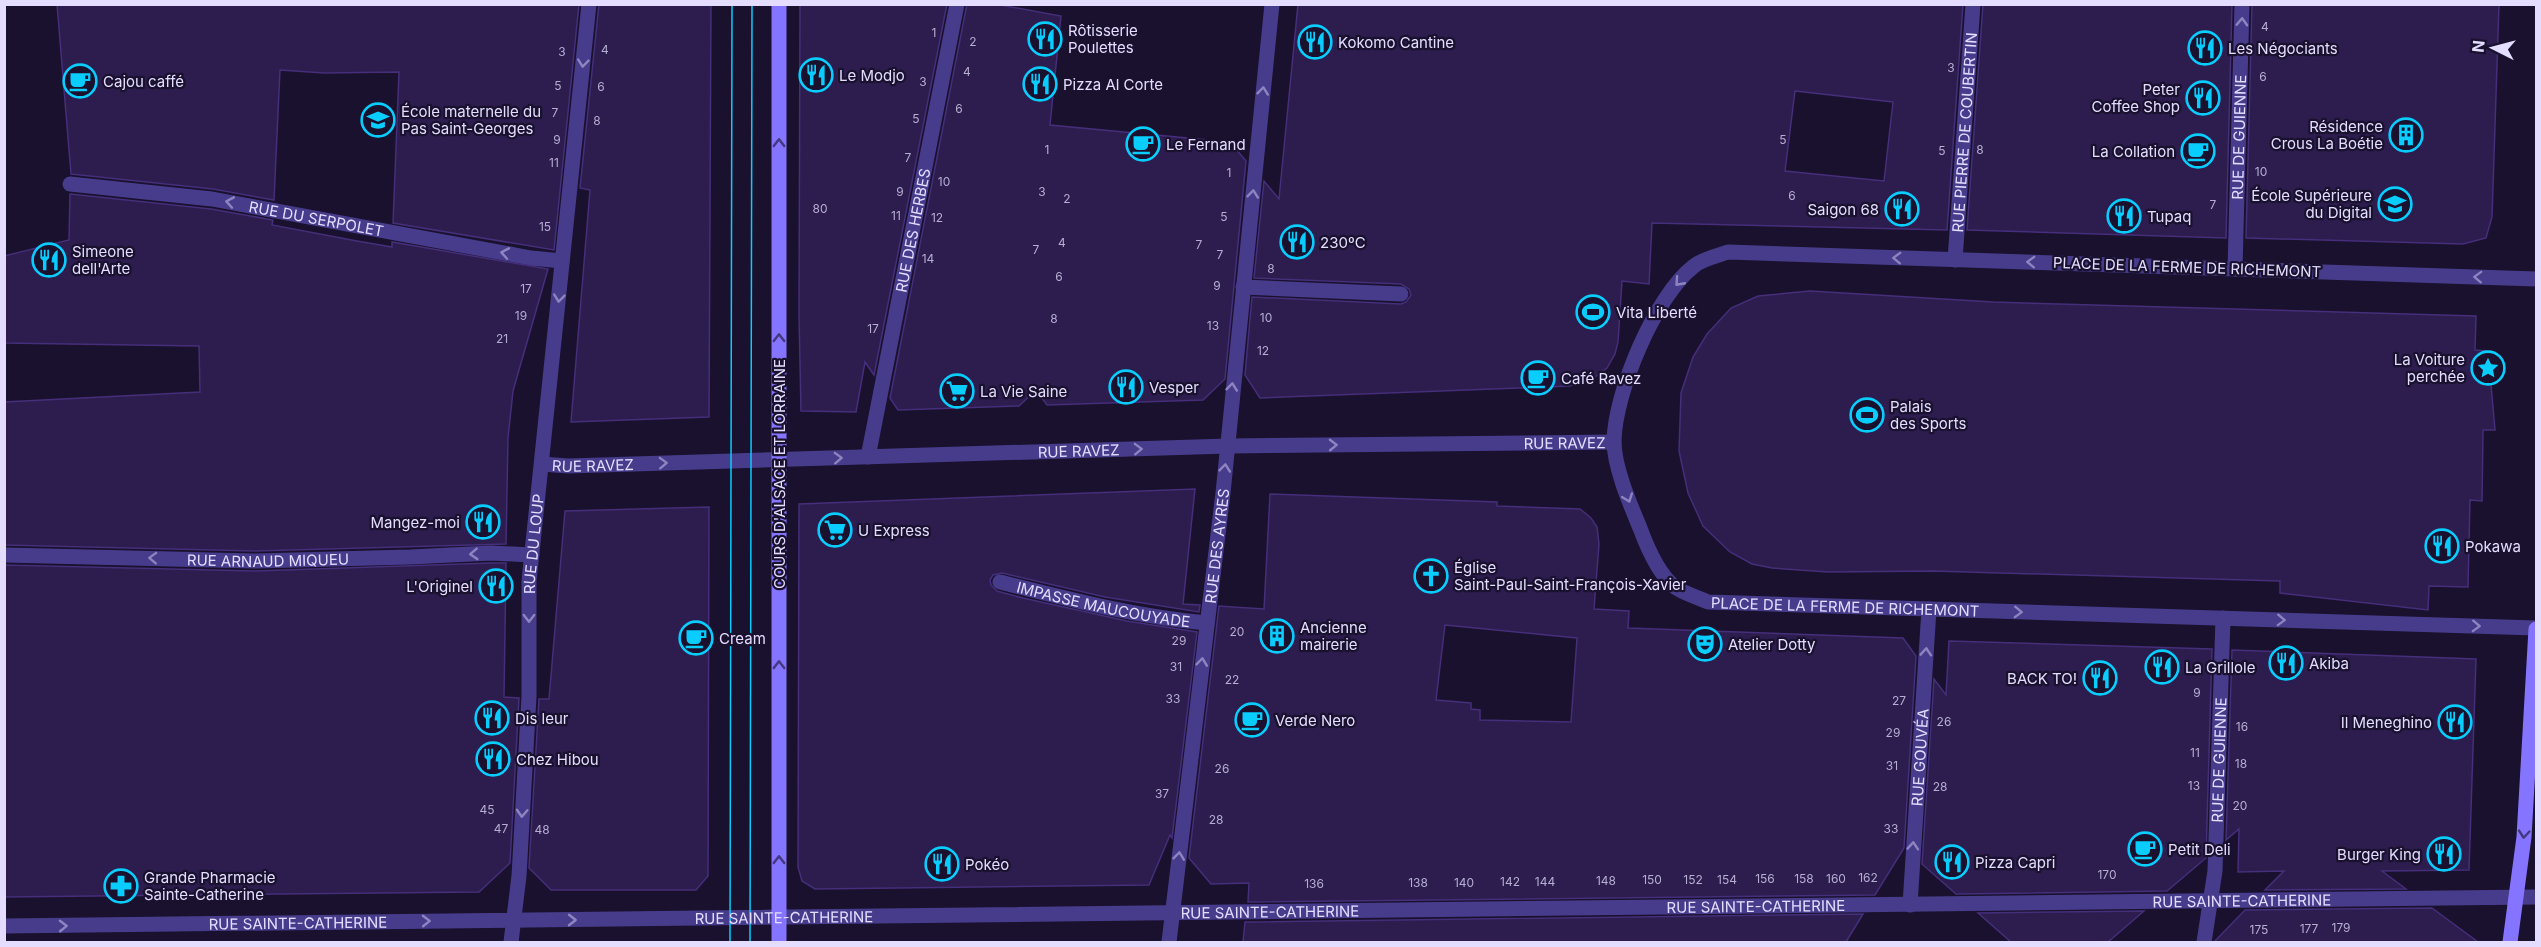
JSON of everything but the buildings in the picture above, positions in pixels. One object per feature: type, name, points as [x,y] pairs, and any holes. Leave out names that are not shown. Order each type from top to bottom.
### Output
[{"type":"street","name":"RUE DU LOUP","points":[[511,942],[519,876],[530,696],[529,581],[589,4]]},
{"type":"street","name":"COURS D'ALSACE ET LORRAINE","points":[[779,4],[779,942]]},
{"type":"street","name":"RUE DES HERBES","points":[[868,457],[957,4]]},
{"type":"street","name":"RUE DES AYRES","points":[[1169,942],[1228,446],[1272,4]]},
{"type":"street","name":"RUE PIERRE DE COUBERTIN","points":[[1955,260],[1973,4]]},
{"type":"street","name":"RUE DE GUIENNE","points":[[2235,269],[2242,4]]},
{"type":"street","name":"RUE DU SERPOLET","points":[[70,184],[212,199],[531,258],[562,261]]},
{"type":"street","name":"PLACE DE LA FERME DE RICHEMONT","points":[[2536,279],[1728,252],[1695,264],[1673,288],[1643,338],[1624,385],[1614,441],[1625,492],[1657,564],[1674,586],[1708,602],[1858,605],[2536,629]]},
{"type":"street","points":[[1243,287],[1401,294]]},
{"type":"street","name":"RUE RAVEZ","points":[[542,464],[568,466],[1228,446],[1614,441]]},
{"type":"street","name":"RUE ARNAUD MIQUEU","points":[[4,555],[255,561],[491,553],[532,555]]},
{"type":"street","name":"IMPASSE MAUCOUYADE","points":[[1000,582],[1086,603],[1180,621],[1207,623]]},
{"type":"street","name":"RUE GOUVÉA","points":[[1910,905],[1929,609]]},
{"type":"street","name":"RUE DE GUIENNE","points":[[2204,942],[2215,871],[2223,618]]},
{"type":"street","points":[[2510,942],[2524,837],[2536,629]]},
{"type":"street","name":"RUE SAINTE-CATHERINE","points":[[4,926],[2536,897]]},
{"type":"tram line","points":[[730,942],[732,4]]},
{"type":"tram line","points":[[750,942],[752,4]]},
{"type":"place","name":"Rôtisserie Poulettes","points":[[1045,39]]},
{"type":"place","name":"Kokomo Cantine","points":[[1315,42]]},
{"type":"place","name":"Les Négociants","points":[[2205,48]]},
{"type":"place","name":"Le Modjo","points":[[816,75]]},
{"type":"place","name":"Cajou caffé","points":[[80,81]]},
{"type":"place","name":"Pizza Al Corte","points":[[1040,84]]},
{"type":"place","name":"Peter Coffee Shop","points":[[2203,98]]},
{"type":"place","name":"École maternelle du Pas Saint-Georges","points":[[378,120]]},
{"type":"place","name":"Résidence Crous La Boétie","points":[[2406,135]]},
{"type":"place","name":"Le Fernand","points":[[1143,144]]},
{"type":"place","name":"La Collation","points":[[2198,151]]},
{"type":"place","name":"École Supérieure du Digital","points":[[2395,204]]},
{"type":"place","name":"Saigon 68","points":[[1902,209]]},
{"type":"place","name":"Tupaq","points":[[2124,216]]},
{"type":"place","name":"230ºC","points":[[1297,242]]},
{"type":"place","name":"Simeone dell'Arte","points":[[49,260]]},
{"type":"place","name":"Vita Liberté","points":[[1593,312]]},
{"type":"place","name":"La Voiture perchée","points":[[2488,368]]},
{"type":"place","name":"Café Ravez","points":[[1538,378]]},
{"type":"place","name":"Vesper","points":[[1126,387]]},
{"type":"place","name":"La Vie Saine","points":[[957,391]]},
{"type":"place","name":"Palais des Sports","points":[[1867,415]]},
{"type":"place","name":"Mangez-moi","points":[[483,522]]},
{"type":"place","name":"U Express","points":[[835,530]]},
{"type":"place","name":"Pokawa","points":[[2442,546]]},
{"type":"place","name":"Église Saint-Paul-Saint-François-Xavier","points":[[1431,576]]},
{"type":"place","name":"L'Originel","points":[[496,586]]},
{"type":"place","name":"Ancienne mairerie","points":[[1277,636]]},
{"type":"place","name":"Cream","points":[[696,638]]},
{"type":"place","name":"Atelier Dotty","points":[[1705,644]]},
{"type":"place","name":"Akiba","points":[[2286,663]]},
{"type":"place","name":"La Grillole","points":[[2162,667]]},
{"type":"place","name":"BACK TO!","points":[[2100,678]]},
{"type":"place","name":"Dis leur","points":[[492,718]]},
{"type":"place","name":"Verde Nero","points":[[1252,720]]},
{"type":"place","name":"Il Meneghino","points":[[2455,722]]},
{"type":"place","name":"Chez Hibou","points":[[493,759]]},
{"type":"place","name":"Petit Deli","points":[[2145,849]]},
{"type":"place","name":"Burger King","points":[[2444,854]]},
{"type":"place","name":"Pizza Capri","points":[[1952,862]]},
{"type":"place","name":"Pokéo","points":[[942,864]]},
{"type":"place","name":"Grande Pharmacie Sainte-Catherine","points":[[121,886]]}]
